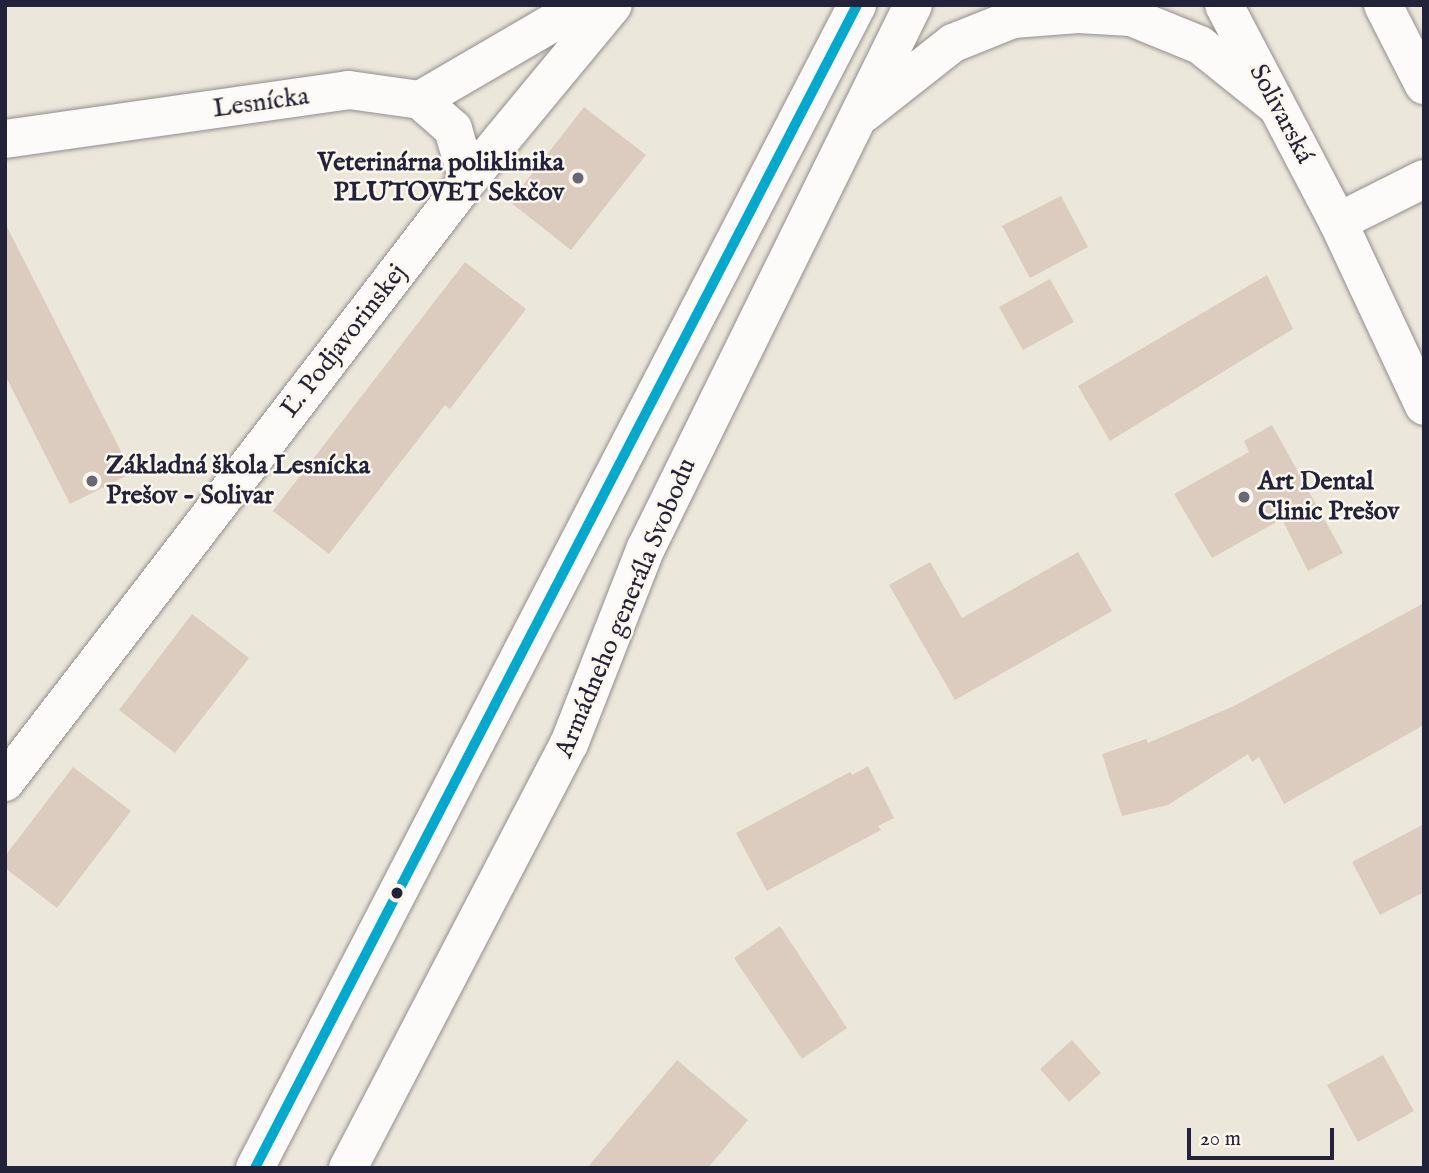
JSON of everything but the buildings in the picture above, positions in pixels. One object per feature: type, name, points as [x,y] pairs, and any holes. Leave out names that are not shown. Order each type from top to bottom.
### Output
[{"type":"street","points":[[468,180],[453,129],[420,100],[583,5]]},
{"type":"street","name":"Ľ. Podjavorinskej","points":[[5,782],[468,180],[613,5]]},
{"type":"street","points":[[255,1168],[857,5]]},
{"type":"street","name":"Armádneho generála Svobodu","points":[[348,1168],[569,744],[646,548],[913,5]]},
{"type":"street","name":"Solivarská","points":[[1224,5],[1338,222],[1424,406]]},
{"type":"street","points":[[1383,5],[1424,85]]},
{"type":"street","points":[[857,119],[953,43],[1013,19],[1078,14],[1131,17],[1200,45],[1275,104]]},
{"type":"street","name":"Lesnícka","points":[[5,139],[349,90],[420,100]]},
{"type":"street","points":[[1338,222],[1424,179]]},
{"type":"transit line","points":[[255,1168],[857,5]]},
{"type":"place","name":"Veterinárna poliklinika PLUTOVET Sekčov","points":[[578,178]]},
{"type":"place","name":"Základná škola Lesnícka Prešov - Solivar","points":[[92,481]]},
{"type":"place","name":"Art Dental Clinic Prešov","points":[[1244,497]]}]
